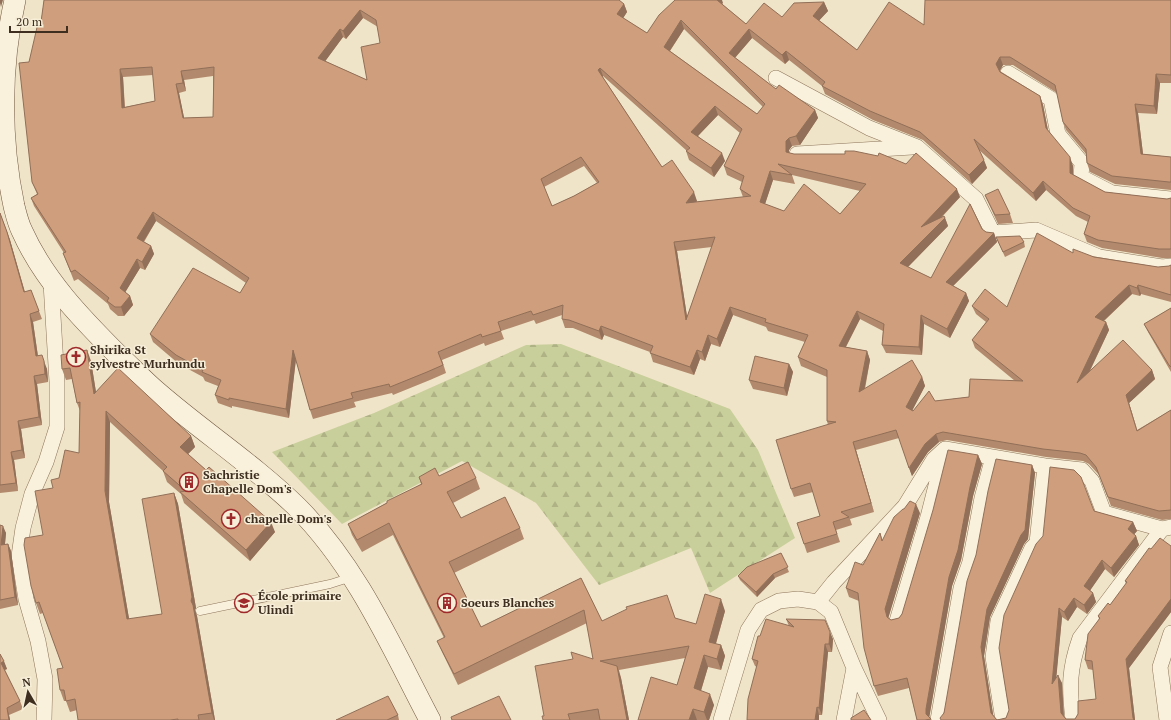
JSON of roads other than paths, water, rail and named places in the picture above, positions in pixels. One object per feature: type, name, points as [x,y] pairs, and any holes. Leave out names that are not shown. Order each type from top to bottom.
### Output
[{"type":"street","points":[[15,0],[3,76],[2,119],[6,178],[21,230],[51,283],[82,319],[157,392],[229,448],[297,507],[334,548],[373,610],[430,720]]},
{"type":"street","points":[[1008,73],[1051,100],[1058,134],[1082,163],[1081,177],[1112,193],[1171,199]]},
{"type":"street","points":[[776,78],[869,128],[917,147],[976,199],[993,234],[1036,230],[1099,257],[1155,266],[1171,266]]},
{"type":"street","points":[[797,154],[917,147]]},
{"type":"street","points":[[44,720],[45,679],[38,641],[26,598],[19,556],[23,528],[32,494],[46,462],[58,427],[57,375],[51,283]]},
{"type":"street","points":[[945,449],[1045,466],[1082,470],[1092,481],[1104,513],[1166,528],[1080,638],[1072,659],[1070,685],[1073,720]]},
{"type":"street","points":[[818,602],[834,582],[905,506],[934,460],[945,449]]},
{"type":"street","points":[[897,621],[928,517],[945,449]]},
{"type":"street","points":[[938,720],[961,588],[970,562],[993,457]]},
{"type":"street","points":[[1003,720],[993,656],[998,621],[1032,548],[1037,543],[1045,466]]},
{"type":"street","points":[[721,720],[748,630],[761,610],[779,601],[798,599],[818,602],[831,612],[854,668],[879,720]]},
{"type":"street","points":[[1167,720],[1160,667],[1171,633]]},
{"type":"street","points":[[844,720],[854,668]]},
{"type":"lane","points":[[200,611],[330,584],[352,577]]},
{"type":"place","name":"Shirika St sylvestre Murhundu","points":[[76,357]]},
{"type":"place","name":"Sachristie Chapelle Dom's","points":[[189,482]]},
{"type":"place","name":"chapelle Dom's","points":[[231,519]]},
{"type":"place","name":"École primaire Ulindi","points":[[244,603]]},
{"type":"place","name":"Soeurs Blanches","points":[[447,603]]}]
